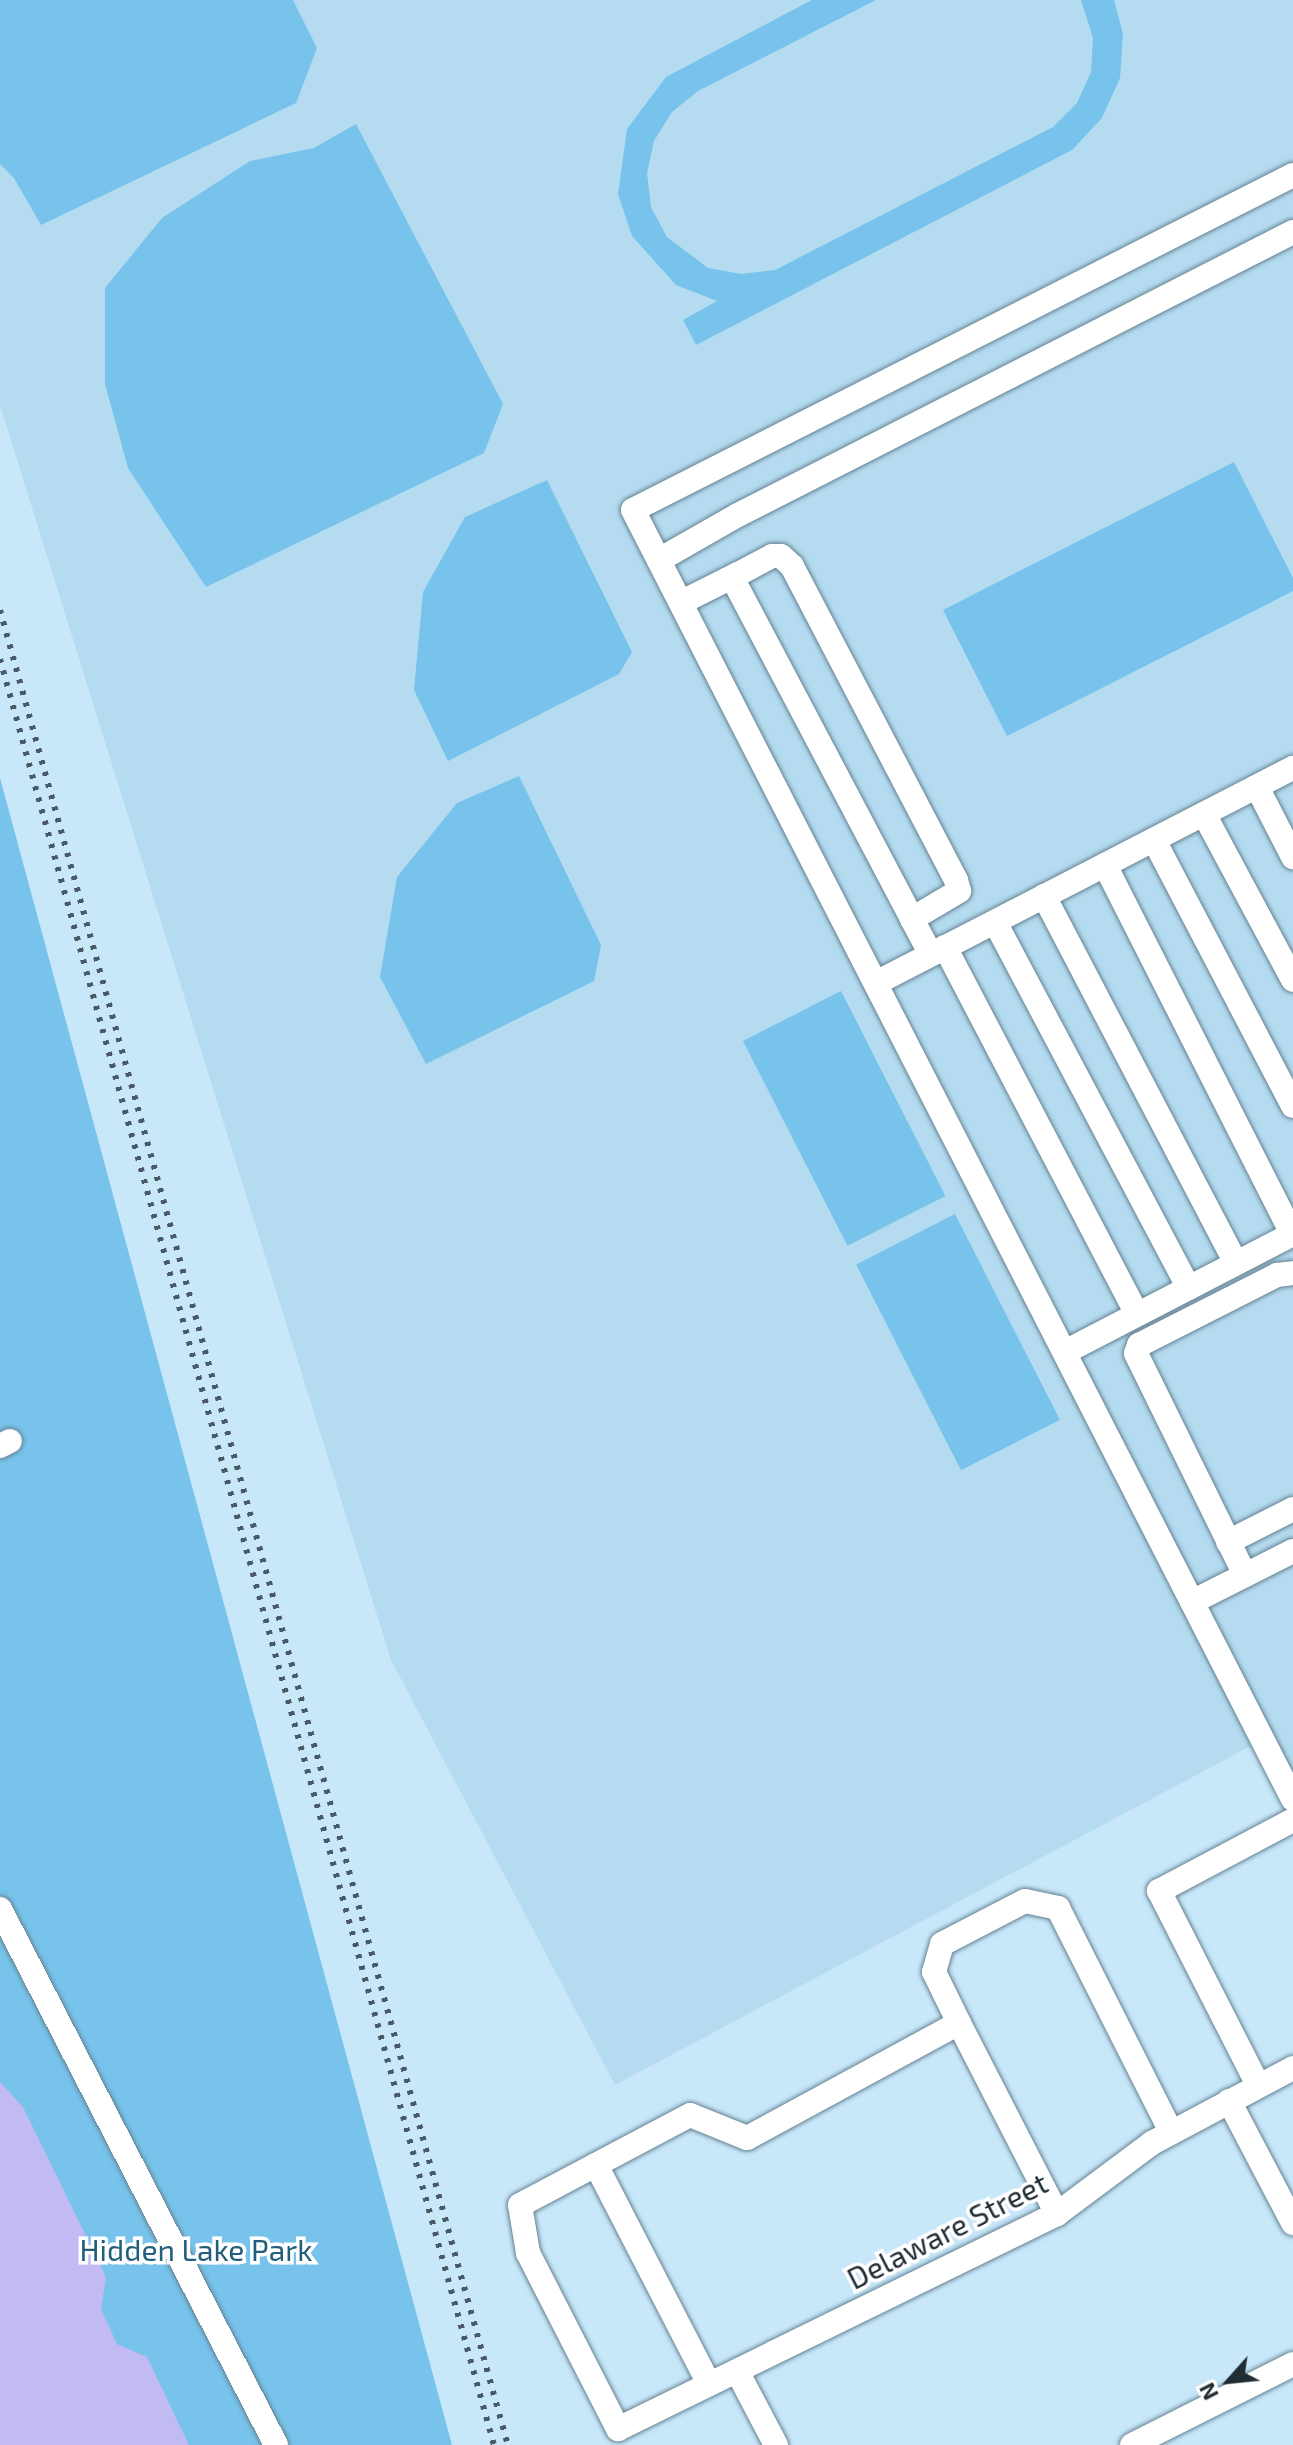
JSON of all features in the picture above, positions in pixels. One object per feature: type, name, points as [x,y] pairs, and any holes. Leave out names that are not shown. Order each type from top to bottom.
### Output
[{"type":"street","points":[[1293,175],[633,510],[1293,1799]]},
{"type":"street","points":[[659,560],[738,515],[1293,232]]},
{"type":"street","points":[[682,602],[772,556],[781,556],[792,566],[956,880],[959,891],[912,919]]},
{"type":"street","points":[[738,574],[735,583],[912,919],[938,951],[1128,1319],[1136,1353],[1245,1575]]},
{"type":"street","points":[[876,983],[1293,768]]},
{"type":"street","points":[[1257,787],[1293,857]]},
{"type":"street","points":[[1204,814],[1293,980]]},
{"type":"street","points":[[1154,840],[1293,1106]]},
{"type":"street","points":[[1065,1352],[1292,1234],[1105,865]]},
{"type":"street","points":[[1044,896],[1236,1263]]},
{"type":"street","points":[[995,922],[1189,1288]]},
{"type":"street","points":[[1136,1353],[1139,1345],[1277,1275],[1293,1273]]},
{"type":"street","points":[[1228,1542],[1293,1509]]},
{"type":"street","points":[[1192,1602],[1293,1551]]},
{"type":"street","points":[[1258,2085],[1159,1891],[1293,1820]]},
{"type":"street","points":[[1057,2214],[934,1972],[942,1944],[1025,1901],[1058,1908],[1171,2132]]},
{"type":"street","points":[[0,1909],[276,2445]]},
{"type":"street","points":[[709,2384],[596,2165],[690,2115],[747,2138],[959,2023]]},
{"type":"street","name":"Delaware Street","points":[[596,2165],[520,2205],[528,2253],[618,2429],[1057,2214],[1171,2132],[1293,2068]]},
{"type":"street","points":[[1229,2101],[1293,2223]]},
{"type":"street","points":[[1132,2445],[1293,2364]]},
{"type":"street","points":[[737,2371],[776,2445]]},
{"type":"shaded area","points":[[0,0],[1293,0],[1293,1799],[1262,1740],[615,2085],[391,1660],[0,405]]},
{"type":"shaded area","points":[[0,2082],[23,2107],[106,2277],[101,2309],[117,2344],[147,2357],[189,2445],[0,2445]]},
{"type":"green space","points":[[0,0],[293,0],[317,48],[296,103],[41,225],[14,178],[0,164]]},
{"type":"green space","points":[[812,0],[876,0],[698,91],[672,112],[654,141],[647,173],[651,207],[667,237],[708,268],[741,274],[775,270],[1053,127],[1077,103],[1091,72],[1093,38],[1081,0],[1114,0],[1123,34],[1120,78],[1102,118],[1072,150],[696,345],[683,320],[717,301],[676,285],[632,236],[618,194],[627,129],[666,77]]},
{"type":"green space","points":[[356,124],[503,404],[484,453],[206,587],[128,468],[105,384],[105,288],[162,218],[250,161],[314,148]]},
{"type":"green space","points":[[1234,462],[1293,578],[1293,591],[1007,736],[943,610]]},
{"type":"green space","points":[[547,480],[632,652],[619,674],[448,761],[414,690],[423,592],[465,517]]},
{"type":"green space","points":[[519,776],[601,945],[594,981],[426,1064],[380,977],[397,877],[457,803]]},
{"type":"green space","name":"Hidden Lake Park","points":[[0,778],[452,2445],[0,2445]]},
{"type":"green space","points":[[841,991],[945,1196],[847,1246],[743,1041]]},
{"type":"green space","points":[[955,1214],[1060,1420],[961,1470],[856,1264]]},
{"type":"railway","points":[[0,610],[508,2445]]},
{"type":"railway","points":[[0,659],[494,2445]]}]
